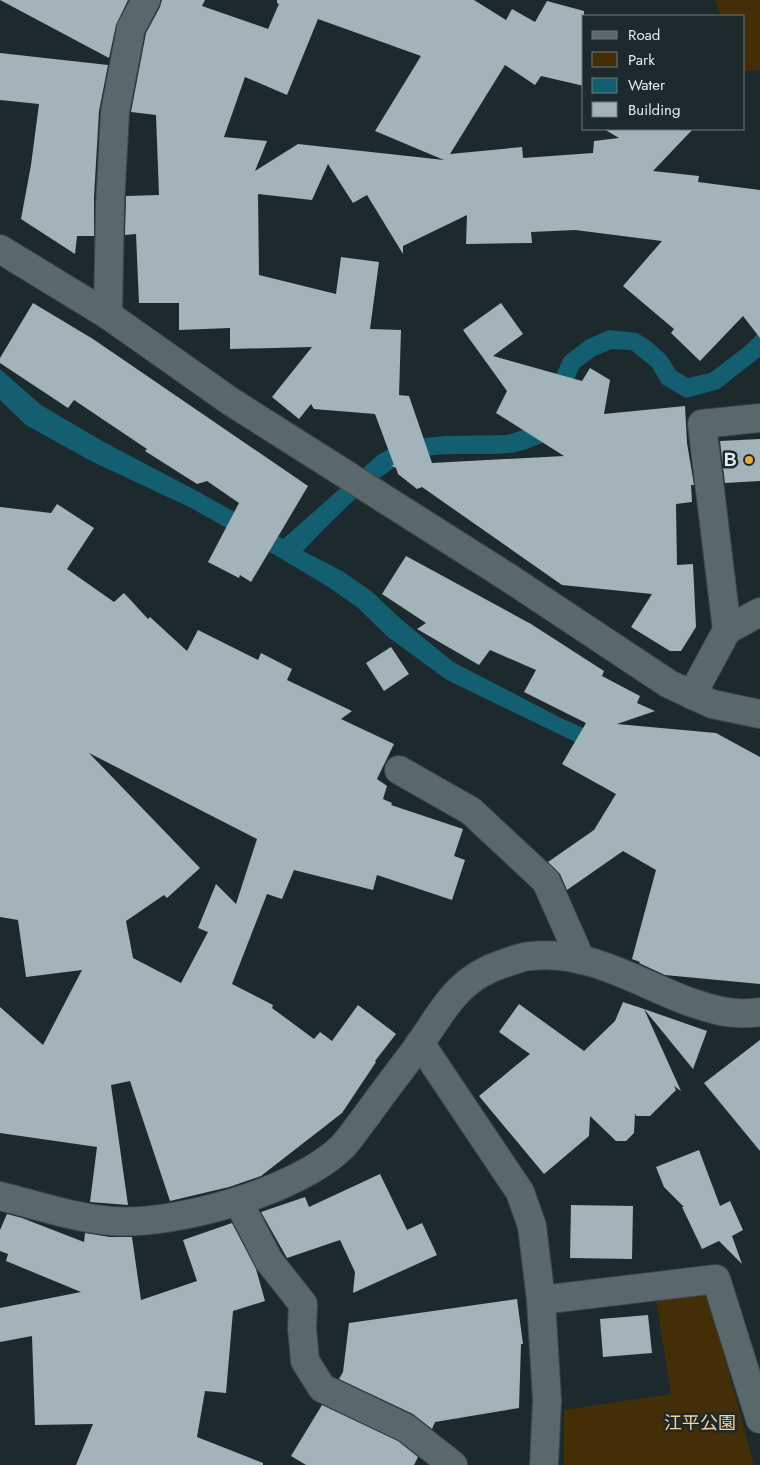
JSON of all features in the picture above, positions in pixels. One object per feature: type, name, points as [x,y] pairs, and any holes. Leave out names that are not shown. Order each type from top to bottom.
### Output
[{"type":"street","points":[[108,315],[110,205],[115,112],[131,28],[146,0]]},
{"type":"street","points":[[0,249],[108,315],[230,401],[506,576],[669,684],[712,704],[760,714]]},
{"type":"street","points":[[727,630],[702,424],[760,418]]},
{"type":"street","points":[[692,695],[727,630],[760,612]]},
{"type":"street","points":[[399,770],[471,811],[546,881],[581,960]]},
{"type":"street","points":[[0,1196],[85,1217],[113,1221],[137,1221],[190,1214],[238,1201],[278,1186],[313,1170],[342,1147],[459,988],[486,969],[530,956],[558,955],[603,966],[718,1012],[739,1014],[760,1012]]},
{"type":"street","points":[[420,1043],[520,1192],[532,1226],[541,1300],[547,1400],[544,1465]]},
{"type":"street","points":[[238,1201],[269,1261],[303,1304],[304,1361],[322,1388],[406,1428],[441,1461]]},
{"type":"street","points":[[541,1300],[716,1279],[760,1419]]},
{"type":"green space","points":[[715,0],[760,0],[760,70],[745,71],[745,15],[721,15]]},
{"type":"green space","name":"江平公園","points":[[708,1293],[754,1465],[564,1465],[564,1410],[671,1394],[656,1300]]},
{"type":"water","points":[[609,330],[637,333],[666,355],[676,371],[688,378],[710,373],[743,348],[760,332],[760,357],[719,389],[686,398],[662,384],[652,367],[631,350],[612,349],[595,356],[579,368],[565,401],[542,443],[513,452],[426,456],[402,463],[356,498],[303,551],[342,571],[371,591],[402,620],[453,662],[561,718],[668,766],[660,783],[447,680],[388,637],[357,607],[330,588],[191,508],[91,461],[26,425],[0,400],[0,369],[41,405],[102,441],[283,539],[378,455],[406,440],[445,436],[507,435],[529,428],[548,393],[564,357],[586,340]]},
{"type":"building","points":[[0,0],[128,0],[116,25],[109,58]]},
{"type":"building","points":[[162,0],[205,0],[202,6],[268,29],[279,4],[277,0],[474,0],[506,20],[512,9],[535,22],[547,1],[584,11],[584,15],[582,15],[582,86],[541,76],[535,85],[505,65],[450,154],[522,147],[523,158],[593,153],[594,141],[619,138],[606,130],[692,130],[653,171],[699,176],[698,182],[760,190],[760,338],[743,316],[700,361],[671,333],[674,329],[623,286],[662,241],[575,230],[531,232],[532,243],[466,244],[467,215],[403,246],[403,254],[367,195],[353,203],[328,164],[312,200],[258,194],[259,275],[336,294],[341,257],[379,262],[370,329],[401,330],[399,395],[409,396],[432,463],[564,456],[496,413],[507,391],[463,330],[501,303],[523,334],[493,356],[582,381],[590,368],[610,380],[604,414],[685,406],[687,443],[694,485],[691,485],[692,502],[676,504],[677,565],[693,564],[696,627],[681,651],[670,651],[631,627],[652,594],[562,585],[422,487],[417,489],[398,474],[396,468],[391,465],[394,465],[375,414],[314,409],[311,404],[299,419],[272,397],[312,347],[230,349],[230,328],[179,330],[179,303],[139,303],[136,234],[125,235],[126,196],[159,195],[156,115],[131,112],[146,33]],"holes":[[[318,19],[421,56],[375,131],[444,160],[298,144],[255,171],[267,141],[224,137],[245,77],[287,95]]]},
{"type":"building","points":[[0,53],[108,65],[99,111],[94,197],[94,236],[77,236],[75,254],[21,219],[31,165],[39,104],[0,100]]},
{"type":"building","points":[[33,303],[93,339],[308,486],[251,582],[240,575],[239,578],[208,562],[239,503],[207,481],[197,484],[145,451],[147,449],[74,400],[68,408],[0,363],[0,358]]},
{"type":"building","points":[[760,439],[760,481],[725,483],[720,441]]},
{"type":"building","points":[[57,504],[94,528],[67,569],[114,602],[124,593],[148,619],[150,617],[187,651],[198,630],[258,660],[261,653],[292,669],[287,680],[352,711],[341,719],[394,744],[377,779],[387,786],[383,799],[392,803],[391,805],[463,829],[454,856],[465,860],[452,900],[377,875],[373,890],[294,870],[282,899],[267,894],[232,984],[273,1005],[272,1008],[314,1039],[320,1032],[332,1041],[358,1005],[396,1034],[375,1061],[342,1113],[261,1176],[229,1187],[170,1201],[130,1081],[111,1085],[128,1205],[90,1202],[97,1147],[0,1133],[0,1007],[43,1045],[82,970],[26,977],[18,920],[0,917],[0,507],[51,513]],"holes":[[[89,753],[257,839],[236,904],[216,884],[198,928],[208,932],[181,983],[133,958],[126,921],[164,895],[167,898],[200,868]]]},
{"type":"building","points":[[406,556],[531,624],[604,671],[602,676],[640,696],[637,703],[655,711],[617,724],[716,733],[760,757],[760,984],[665,975],[632,959],[656,870],[623,851],[567,890],[560,874],[548,862],[594,830],[616,794],[562,764],[586,723],[524,692],[536,670],[490,650],[479,665],[417,629],[426,623],[382,594]]},
{"type":"building","points":[[391,647],[409,674],[384,691],[366,663]]},
{"type":"building","points":[[623,1002],[644,1009],[681,1091],[674,1086],[676,1090],[650,1116],[636,1116],[635,1113],[634,1133],[626,1141],[616,1141],[590,1116],[589,1136],[544,1174],[479,1096],[530,1054],[499,1032],[519,1004],[584,1051],[615,1021]]},
{"type":"building","points":[[644,1009],[707,1031],[693,1069]]},
{"type":"building","points":[[760,1040],[760,1151],[704,1083]]},
{"type":"building","points":[[699,1150],[720,1206],[730,1201],[743,1230],[732,1236],[742,1264],[719,1241],[702,1249],[682,1207],[684,1207],[664,1187],[656,1167]]},
{"type":"building","points":[[380,1174],[407,1230],[422,1223],[437,1255],[353,1293],[355,1272],[340,1240],[287,1258],[261,1212],[305,1197],[309,1207]]},
{"type":"building","points":[[571,1205],[633,1206],[632,1259],[570,1258]]},
{"type":"building","points":[[7,1214],[84,1242],[85,1233],[110,1237],[132,1237],[141,1300],[197,1281],[183,1240],[232,1223],[256,1269],[265,1301],[233,1311],[226,1393],[205,1391],[197,1437],[263,1463],[263,1465],[76,1465],[93,1424],[35,1425],[32,1336],[0,1342],[0,1308],[81,1292],[6,1261],[8,1254],[0,1251],[0,1230]]},
{"type":"building","points":[[517,1299],[523,1344],[521,1344],[519,1408],[435,1422],[432,1429],[413,1414],[339,1379],[343,1372],[349,1323]]},
{"type":"building","points":[[648,1315],[652,1353],[603,1357],[600,1319]]},
{"type":"building","points":[[322,1405],[398,1441],[418,1457],[414,1465],[306,1465],[291,1456]]},
{"type":"place","name":"Ｂ","points":[[749,460]]}]
